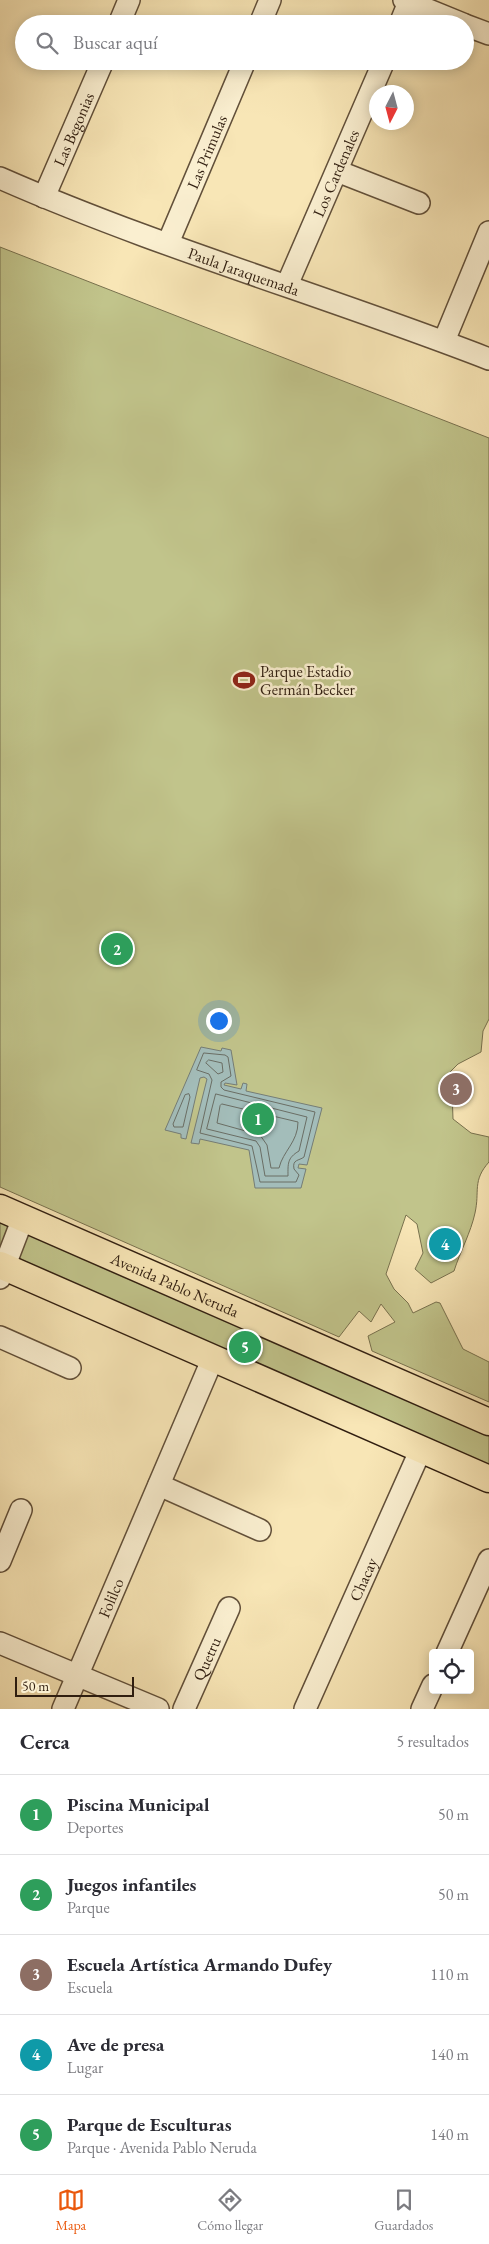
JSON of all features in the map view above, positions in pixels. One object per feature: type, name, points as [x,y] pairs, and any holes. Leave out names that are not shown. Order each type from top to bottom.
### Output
[{"type":"main road","name":"Avenida Pablo Neruda","points":[[12,1213],[489,1422]]},
{"type":"main road","points":[[2,1270],[213,1358],[489,1479]]},
{"type":"street","points":[[123,15],[129,0]]},
{"type":"street","points":[[264,15],[270,0]]},
{"type":"street","points":[[403,15],[407,1],[442,15]]},
{"type":"street","points":[[474,28],[489,34]]},
{"type":"street","name":"Las Begonias","points":[[44,197],[99,70]]},
{"type":"street","name":"Las Primulas","points":[[168,243],[241,70]]},
{"type":"street","name":"Los Cardenales","points":[[287,285],[380,70]]},
{"type":"street","points":[[337,170],[419,203]]},
{"type":"street","name":"Paula Jaraquemada","points":[[0,178],[44,197],[168,243],[489,359]]},
{"type":"street","points":[[444,342],[489,232]]},
{"type":"street","points":[[2,1270],[12,1213]]},
{"type":"street","points":[[0,1337],[70,1368]]},
{"type":"street","name":"Folilco","points":[[63,1709],[213,1358]]},
{"type":"street","name":"Chacay","points":[[305,1709],[421,1449]]},
{"type":"street","points":[[159,1485],[260,1530]]},
{"type":"street","points":[[0,1561],[21,1510]]},
{"type":"street","points":[[449,1649],[489,1560]]},
{"type":"street","name":"Quetru","points":[[184,1709],[229,1608]]},
{"type":"street","points":[[0,1643],[158,1709]]},
{"type":"street","points":[[422,1709],[429,1694]]},
{"type":"green space","name":"Parque Estadio Germán Becker","points":[[0,247],[489,438],[489,1019],[483,1031],[481,1052],[458,1064],[444,1078],[452,1089],[453,1119],[471,1133],[489,1137],[489,1162],[478,1181],[473,1220],[454,1271],[431,1283],[415,1269],[423,1253],[417,1224],[406,1215],[386,1274],[394,1289],[408,1303],[413,1313],[436,1302],[440,1303],[463,1349],[489,1362],[489,1402],[372,1351],[368,1336],[395,1322],[381,1304],[371,1322],[359,1311],[339,1337],[0,1187]]},
{"type":"green space","points":[[0,1222],[489,1436],[489,1471],[0,1258]]},
{"type":"water","points":[[201,1047],[221,1051],[222,1048],[231,1050],[237,1085],[225,1083],[224,1085],[241,1089],[243,1083],[247,1084],[246,1091],[322,1108],[307,1165],[299,1164],[298,1168],[306,1169],[301,1188],[255,1188],[249,1150],[200,1139],[199,1144],[191,1143],[207,1079],[204,1077],[200,1078],[186,1139],[181,1138],[181,1134],[165,1130]]},
{"type":"place","name":"Parque Estadio Germán Becker","points":[[244,680]]},
{"type":"place","name":"Juegos infantiles","points":[[117,949]]},
{"type":"place","name":"Escuela Artística Armando Dufey","points":[[456,1089]]},
{"type":"place","name":"Piscina Municipal","points":[[258,1119]]},
{"type":"place","name":"Ave de presa","points":[[445,1244]]},
{"type":"place","name":"Parque de Esculturas","points":[[245,1347]]}]
